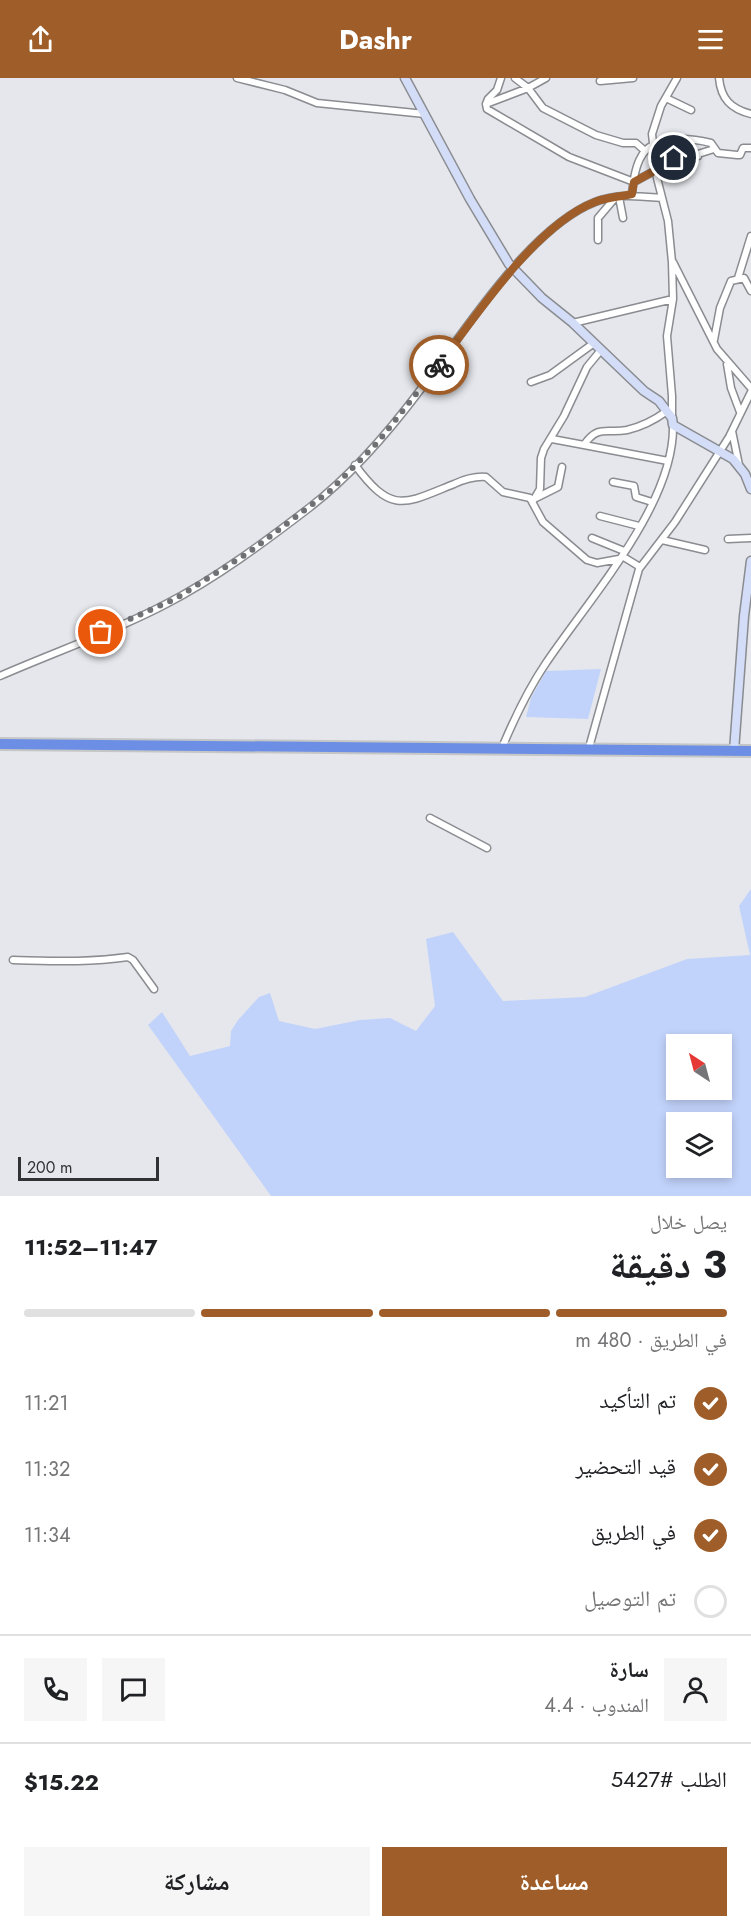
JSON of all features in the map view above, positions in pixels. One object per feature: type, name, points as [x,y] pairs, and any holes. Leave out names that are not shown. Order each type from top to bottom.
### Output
[{"type":"highway","points":[[0,739],[590,744],[734,748],[751,751]]},
{"type":"highway","points":[[0,744],[734,748],[751,745]]},
{"type":"street","points":[[237,78],[285,90],[317,103],[425,114]]},
{"type":"street","points":[[405,78],[470,199],[513,268],[542,298],[573,323],[644,391],[659,401],[670,418],[718,452],[733,459],[740,466]]},
{"type":"street","points":[[501,78],[497,90],[488,99],[487,109],[569,157],[634,182],[656,170]]},
{"type":"street","points":[[515,78],[528,88],[543,108],[596,135],[623,143],[636,143],[645,151]]},
{"type":"street","points":[[486,104],[528,88],[546,78]]},
{"type":"street","points":[[600,81],[633,78]]},
{"type":"street","points":[[504,743],[519,710],[545,664],[622,555],[639,526],[652,502],[668,461],[672,396],[667,336],[673,299],[672,262],[668,221],[656,170],[652,130],[677,78]]},
{"type":"street","points":[[719,78],[720,90],[730,105],[739,111],[751,114]]},
{"type":"street","points":[[666,98],[692,110]]},
{"type":"street","points":[[632,194],[640,158],[654,144],[692,139],[711,143],[718,153],[737,155],[740,155],[743,148],[751,148]]},
{"type":"street","points":[[655,158],[699,156],[698,154],[714,149]]},
{"type":"street","points":[[0,676],[175,599],[283,528],[330,491],[356,465],[419,392],[513,268],[552,230],[573,214],[593,203],[632,194],[662,198]]},
{"type":"street","points":[[617,197],[623,218]]},
{"type":"street","points":[[598,240],[598,218],[617,197]]},
{"type":"street","points":[[738,278],[751,236]]},
{"type":"street","points":[[590,744],[630,593],[640,567],[662,540],[732,431],[751,390],[717,349],[672,262]]},
{"type":"street","points":[[714,340],[730,280],[738,278],[746,280],[751,291]]},
{"type":"street","points":[[573,323],[673,299]]},
{"type":"street","points":[[531,382],[550,375],[594,343]]},
{"type":"street","points":[[602,350],[587,367],[541,458],[541,481],[534,499],[543,522],[587,560],[597,563],[622,555]]},
{"type":"street","points":[[728,364],[731,388],[740,412]]},
{"type":"street","points":[[584,445],[596,433],[604,430],[625,430],[670,418]]},
{"type":"street","points":[[732,431],[740,466],[751,489]]},
{"type":"street","points":[[552,439],[668,461]]},
{"type":"street","points":[[356,465],[373,487],[392,501],[422,498],[479,476],[486,477],[503,492],[534,499],[558,487],[562,467]]},
{"type":"street","points":[[613,482],[634,486],[636,497],[652,502]]},
{"type":"street","points":[[600,516],[639,526]]},
{"type":"street","points":[[592,538],[640,567]]},
{"type":"street","points":[[728,539],[751,538]]},
{"type":"street","points":[[662,540],[705,550]]},
{"type":"street","points":[[734,748],[751,566]]},
{"type":"street","points":[[430,818],[487,848]]},
{"type":"street","points":[[13,960],[57,963],[128,957],[133,960],[154,989]]},
{"type":"shaded area","points":[[601,669],[588,719],[526,717],[531,698],[546,671]]},
{"type":"shaded area","points":[[751,889],[751,1196],[271,1196],[148,1025],[162,1012],[190,1056],[230,1046],[231,1031],[238,1020],[259,997],[270,993],[279,1021],[315,1029],[360,1020],[390,1018],[416,1031],[435,1006],[426,939],[453,932],[503,1001],[585,997],[687,959],[750,955],[739,906]]},
{"type":"way so far","points":[[101,632],[175,599],[248,553],[330,491],[378,442],[439,365]]},
{"type":"route","points":[[439,365],[513,268],[552,230],[582,208],[593,203],[632,194],[634,182],[656,170],[655,158],[674,158]]}]
